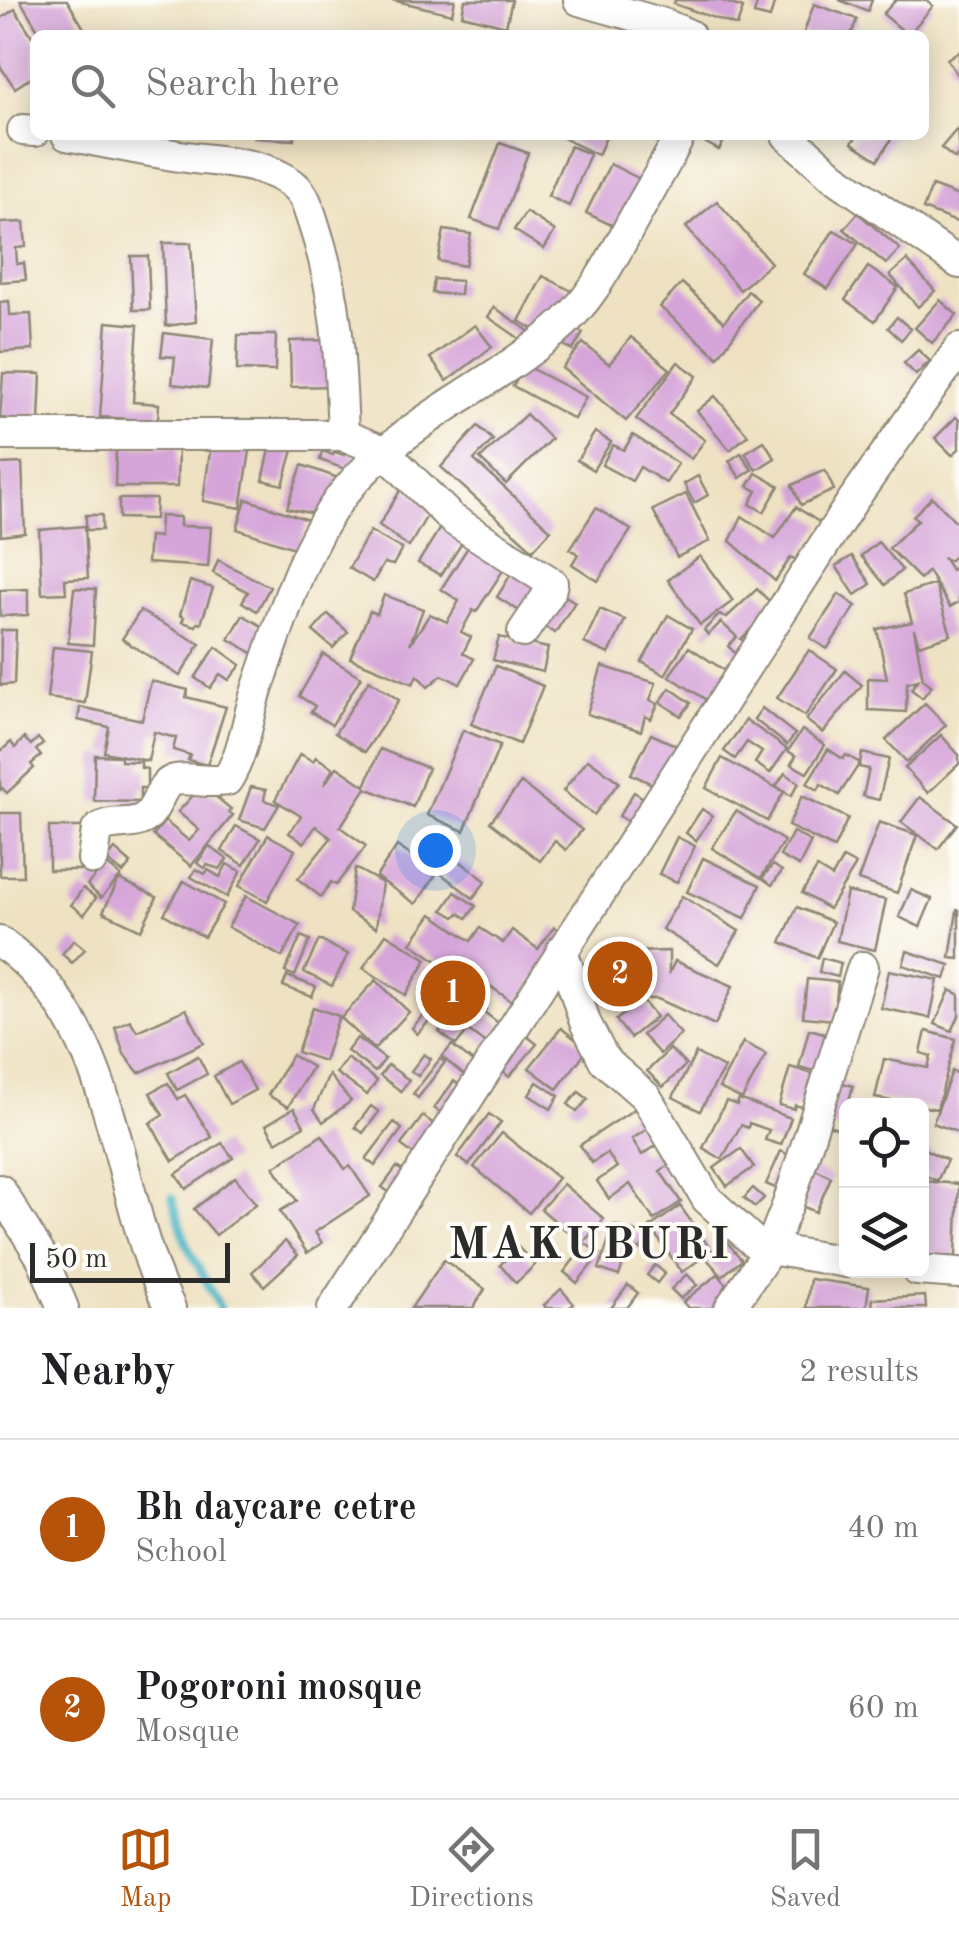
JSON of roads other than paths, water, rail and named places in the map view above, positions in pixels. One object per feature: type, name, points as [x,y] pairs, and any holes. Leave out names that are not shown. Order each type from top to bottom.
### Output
[{"type":"street","points":[[579,0],[678,30]]},
{"type":"street","points":[[95,140],[248,166],[296,186],[304,196],[335,305],[343,434]]},
{"type":"street","points":[[93,859],[97,830],[108,824],[147,817],[167,784],[174,780],[227,780],[244,742],[258,688],[305,560],[337,503],[384,451],[532,350],[568,320],[605,271],[677,140]]},
{"type":"street","points":[[793,140],[833,176],[959,263]]},
{"type":"street","points":[[347,1303],[562,950],[851,503],[959,349]]},
{"type":"street","points":[[0,435],[343,434],[384,451],[460,525],[552,583],[523,632]]},
{"type":"street","points":[[0,942],[52,993],[79,1034],[170,1308]]},
{"type":"street","points":[[562,950],[585,1022],[604,1060],[646,1098],[707,1199],[735,1228],[770,1249],[839,1261]]},
{"type":"street","points":[[730,1308],[770,1249],[788,1204],[863,967]]},
{"type":"street","points":[[0,1190],[42,1258],[63,1308]]},
{"type":"street","points":[[929,1271],[959,1273]]},
{"type":"waterway","points":[[172,1197],[186,1243],[220,1308]]},
{"type":"place","name":"Pogoroni mosque","points":[[620,974]]},
{"type":"place","name":"Bh daycare cetre","points":[[453,993]]},
{"type":"district","name":"MAKUBURI","points":[[590,1246]]}]
